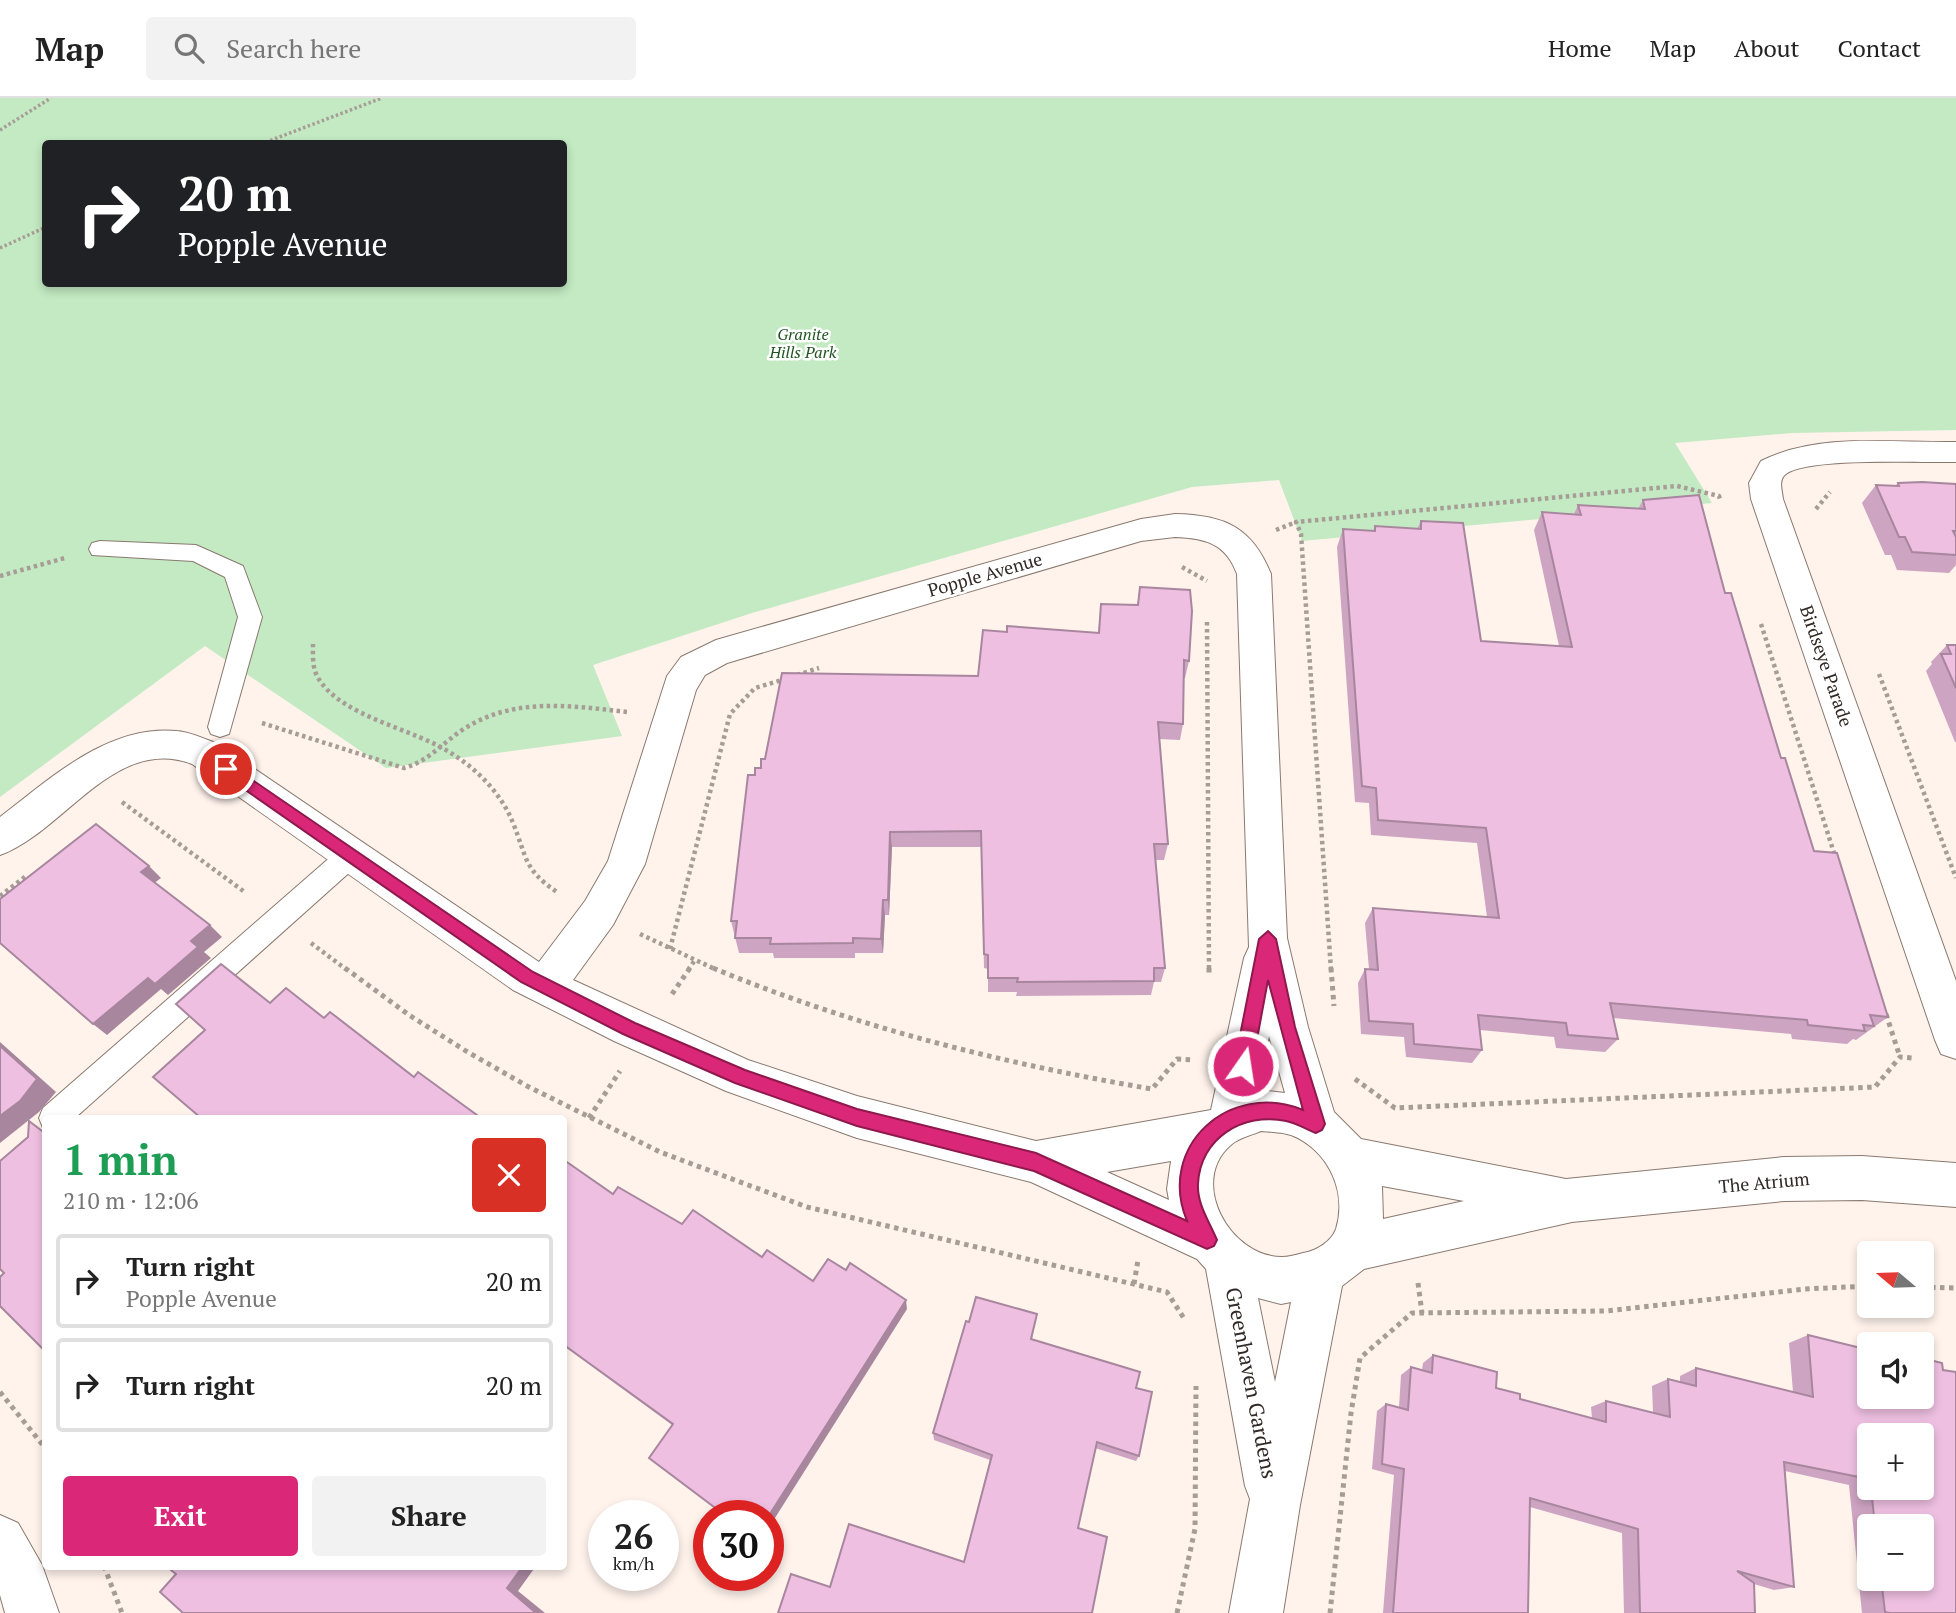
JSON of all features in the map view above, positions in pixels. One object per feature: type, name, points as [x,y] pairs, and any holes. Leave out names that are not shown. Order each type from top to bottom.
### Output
[{"type":"street","name":"Birdseye Parade","points":[[1956,452],[1803,456],[1772,468],[1765,483],[1767,499],[1956,1040]]},
{"type":"street","name":"Popple Avenue","points":[[545,986],[599,913],[626,864],[670,716],[685,675],[698,662],[716,653],[1141,530],[1179,524],[1217,530],[1233,539],[1245,551],[1255,582],[1268,939],[1287,1027],[1316,1124]]},
{"type":"street","points":[[0,839],[115,757],[146,746],[178,745],[205,754],[545,986],[629,1028],[741,1077],[857,1117],[1036,1162],[1217,1250],[1253,1275],[1282,1281],[1309,1278],[1336,1261],[1362,1226],[1363,1200],[1356,1171],[1349,1158],[1339,1144],[1316,1124],[1287,1112],[1259,1110],[1220,1126],[1036,1162]]},
{"type":"street","name":"Popple Avenue","points":[[1220,1126],[1243,1066],[1268,939]]},
{"type":"street","points":[[1217,1250],[1194,1214],[1189,1185],[1194,1157],[1220,1126]]},
{"type":"street","name":"The Atrium","points":[[1349,1158],[1572,1200]]},
{"type":"street","name":"The Atrium","points":[[1336,1261],[1572,1200],[1784,1179],[1862,1178],[1956,1185]]},
{"type":"street","name":"Greenhaven Gardens","points":[[1217,1250],[1274,1505]]},
{"type":"street","name":"Greenhaven Gardens","points":[[1256,1613],[1274,1505],[1336,1261]]},
{"type":"street","points":[[0,1541],[23,1584],[32,1613]]},
{"type":"lane","points":[[100,549],[196,554],[234,572],[250,617],[220,727]]},
{"type":"lane","points":[[57,1115],[351,855]]},
{"type":"path","points":[[0,130],[51,98]]},
{"type":"path","points":[[272,140],[382,98]]},
{"type":"path","points":[[0,248],[42,229]]},
{"type":"path","points":[[1335,1014],[1301,534],[1296,522],[1676,486],[1719,496],[1724,509]]},
{"type":"path","points":[[1820,519],[1816,506],[1833,489]]},
{"type":"path","points":[[0,576],[100,549]]},
{"type":"path","points":[[1172,562],[1207,580],[1207,594]]},
{"type":"path","points":[[1757,613],[1837,861]]},
{"type":"path","points":[[1207,621],[1209,979]]},
{"type":"path","points":[[313,644],[314,670],[325,688],[377,719],[441,747],[464,762],[496,794],[507,810],[521,860],[532,873],[554,890],[670,949],[773,992],[885,1031],[1081,1078],[1152,1089],[1177,1059],[1243,1066]]},
{"type":"path","points":[[670,949],[730,714],[755,688],[820,668]]},
{"type":"path","points":[[1878,673],[1956,878]]},
{"type":"path","points":[[220,727],[245,719],[404,768],[424,761],[470,725],[523,707],[550,705],[728,722]]},
{"type":"path","points":[[113,808],[123,801],[409,1015],[466,1051],[537,1091],[660,1152],[807,1207],[1167,1292],[1191,1328]]},
{"type":"path","points":[[0,896],[31,872]]},
{"type":"path","points":[[1883,1004],[1900,1056]]},
{"type":"path","points":[[1300,1072],[1354,1078],[1395,1108],[1875,1087],[1900,1056]]},
{"type":"path","points":[[1900,1056],[1922,1059]]},
{"type":"path","points":[[1330,1613],[1351,1413],[1360,1358],[1412,1313],[1606,1311],[1805,1289],[1857,1287]]},
{"type":"path","points":[[1934,1288],[1956,1289]]},
{"type":"path","points":[[1177,1613],[1196,1540],[1199,1497],[1195,1378]]},
{"type":"path","points":[[0,1392],[42,1444]]},
{"type":"path","points":[[106,1570],[122,1613]]},
{"type":"green space","name":"Granite Hills Park","points":[[0,98],[1956,98],[1956,430],[1792,433],[1675,443],[1712,503],[1302,541],[1279,480],[1192,487],[752,613],[593,665],[622,736],[386,768],[205,646],[0,797]]},
{"type":"building","points":[[1898,483],[1956,484],[1956,531],[1953,531],[1956,537],[1956,555],[1912,552],[1905,537],[1899,537],[1876,485],[1899,486]]},
{"type":"building","points":[[1699,495],[1725,593],[1731,593],[1781,758],[1785,758],[1814,851],[1837,853],[1888,1017],[1870,1015],[1874,1026],[1863,1025],[1865,1031],[1808,1025],[1807,1020],[1610,1003],[1618,1039],[1568,1035],[1566,1023],[1478,1015],[1482,1050],[1414,1044],[1413,1024],[1369,1021],[1365,969],[1378,970],[1373,908],[1499,918],[1486,828],[1378,820],[1376,788],[1362,786],[1343,529],[1375,531],[1375,526],[1421,529],[1421,521],[1463,523],[1481,641],[1572,647],[1542,512],[1581,515],[1578,505],[1645,509],[1643,500]]},
{"type":"building","points":[[1140,587],[1190,590],[1192,611],[1189,661],[1184,660],[1183,724],[1158,722],[1168,844],[1154,844],[1165,968],[1154,968],[1154,981],[1017,982],[1018,978],[988,978],[988,955],[984,954],[981,831],[890,832],[888,900],[883,900],[881,939],[853,938],[853,943],[770,944],[771,938],[735,938],[737,921],[731,921],[748,775],[755,775],[755,768],[761,768],[761,759],[765,759],[782,673],[978,676],[983,630],[1007,632],[1007,626],[1099,633],[1101,604],[1138,605]]},
{"type":"building","points":[[1947,645],[1956,645],[1956,688],[1941,654],[1951,654]]},
{"type":"building","points":[[96,824],[149,866],[141,872],[210,925],[191,941],[198,947],[155,984],[148,978],[93,1024],[0,943],[0,899]]},
{"type":"building","points":[[221,964],[270,1003],[286,988],[324,1018],[330,1012],[414,1077],[418,1072],[477,1115],[197,1115],[153,1077],[205,1030],[176,1004]]},
{"type":"building","points":[[0,1046],[37,1079],[20,1101],[0,1116]]},
{"type":"building","points":[[29,1121],[42,1131],[42,1348],[0,1306],[0,1277],[4,1273],[0,1269],[0,1161],[28,1137]]},
{"type":"building","points":[[567,1162],[613,1194],[618,1187],[682,1224],[693,1210],[762,1257],[767,1250],[813,1281],[828,1259],[846,1270],[850,1263],[906,1300],[779,1500],[705,1500],[649,1458],[673,1424],[567,1347]]},
{"type":"building","points":[[976,1297],[1037,1314],[1031,1339],[1140,1372],[1136,1388],[1152,1392],[1139,1456],[1097,1442],[1078,1528],[1107,1537],[1092,1613],[778,1613],[791,1574],[830,1587],[849,1524],[964,1562],[992,1455],[933,1433],[966,1321],[969,1322]]},
{"type":"building","points":[[1808,1335],[1857,1347],[1857,1409],[1934,1409],[1934,1361],[1942,1363],[1943,1370],[1956,1372],[1956,1613],[1885,1612],[1883,1591],[1934,1591],[1934,1514],[1874,1514],[1872,1500],[1934,1500],[1934,1423],[1857,1423],[1857,1477],[1784,1462],[1794,1587],[1737,1571],[1754,1583],[1755,1613],[1640,1613],[1638,1529],[1530,1498],[1528,1613],[1393,1613],[1404,1469],[1382,1464],[1386,1404],[1408,1410],[1411,1367],[1432,1373],[1433,1355],[1497,1372],[1496,1388],[1520,1394],[1520,1399],[1606,1422],[1606,1401],[1670,1417],[1668,1379],[1696,1386],[1696,1368],[1813,1397]]},
{"type":"building","points":[[171,1570],[520,1570],[507,1588],[536,1613],[183,1613],[160,1592],[176,1574]]},
{"type":"route","points":[[226,769],[527,977],[629,1028],[741,1077],[857,1117],[1036,1162],[1207,1240],[1194,1214],[1189,1185],[1194,1157],[1208,1134],[1231,1117],[1259,1110],[1287,1112],[1316,1124],[1287,1027],[1268,939],[1243,1066]]}]
